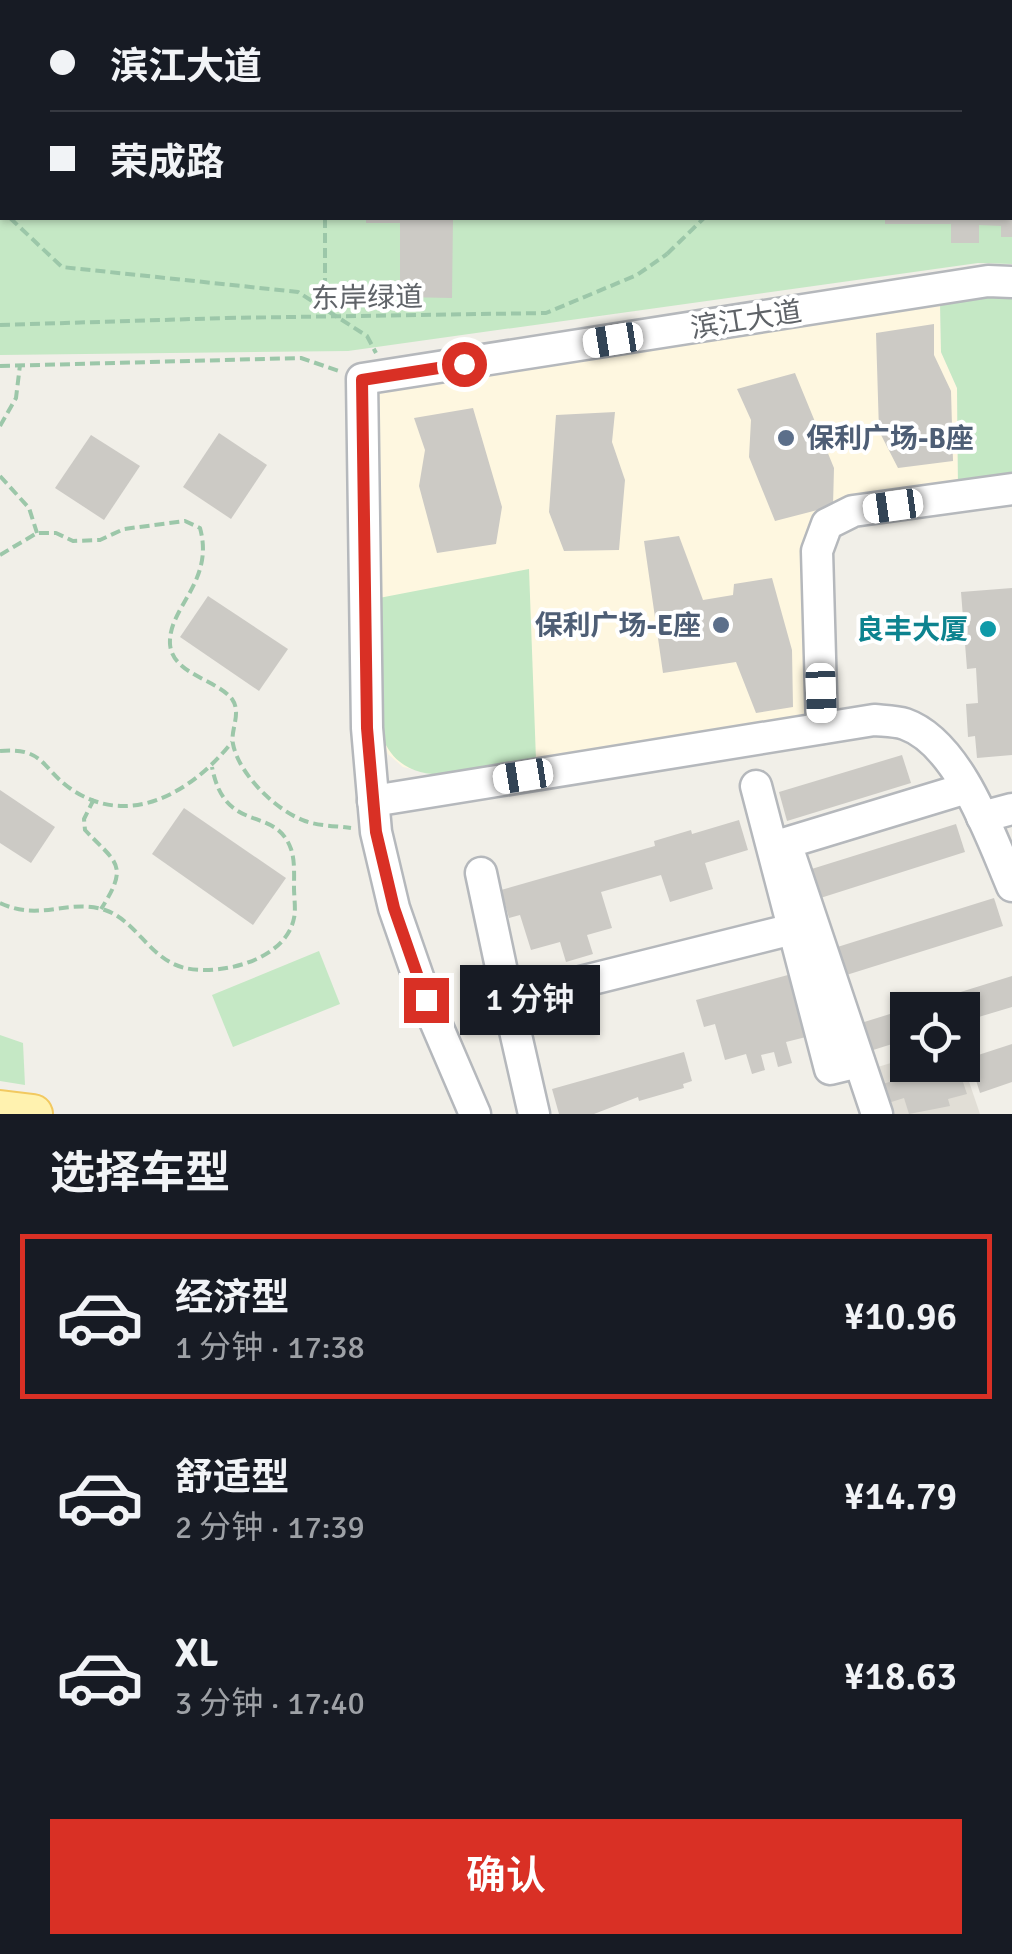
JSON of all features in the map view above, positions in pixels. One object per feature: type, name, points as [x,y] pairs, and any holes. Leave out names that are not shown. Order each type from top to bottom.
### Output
[{"type":"main road","points":[[0,1110],[33,1114]]},
{"type":"street","name":"滨江大道","points":[[376,377],[988,281],[1012,282]]},
{"type":"street","points":[[376,377],[367,728],[376,832],[406,944],[475,1114]]},
{"type":"street","points":[[822,728],[817,551],[828,524],[854,511],[1012,490]]},
{"type":"street","points":[[373,800],[874,720],[904,724],[931,739],[967,788],[1012,886]]},
{"type":"street","points":[[756,786],[830,1068],[859,1062]]},
{"type":"street","points":[[877,1114],[786,843],[967,788]]},
{"type":"street","points":[[982,816],[1012,809]]},
{"type":"street","points":[[481,873],[534,1114]]},
{"type":"street","points":[[508,1000],[793,928]]},
{"type":"path","points":[[0,366],[301,358],[376,377],[367,336],[298,292],[62,267],[12,220]]},
{"type":"path","points":[[324,220],[325,309]]},
{"type":"path","name":"东岸绿道","points":[[0,325],[546,312],[637,275],[667,254],[702,220]]},
{"type":"path","points":[[0,426],[16,398],[20,365]]},
{"type":"path","points":[[0,476],[30,508],[37,533]]},
{"type":"path","points":[[0,555],[37,533],[56,533],[73,541],[100,540],[124,529],[185,520],[200,528],[204,544],[197,586],[172,632],[170,648],[176,660],[232,699],[237,714],[232,742],[212,767],[194,783],[160,799],[117,804],[94,799],[68,787],[38,756],[0,751]]},
{"type":"path","points":[[232,742],[243,770],[274,801],[305,821],[376,832]]},
{"type":"path","points":[[0,902],[35,914],[101,908],[121,917],[160,956],[183,968],[242,966],[286,938],[294,918],[292,850],[281,833],[231,810],[217,793],[212,767]]},
{"type":"path","points":[[94,799],[84,818],[85,830],[112,854],[118,869],[116,886],[101,908]]},
{"type":"shaded area","points":[[940,302],[941,352],[957,388],[958,487],[828,513],[813,716],[438,775],[403,767],[388,754],[382,736],[376,391]]},
{"type":"shaded area","points":[[890,1063],[890,1082],[969,1082],[980,1114],[886,1114],[868,1070]]},
{"type":"green space","points":[[0,220],[1012,220],[1012,264],[978,263],[348,351],[0,355]]},
{"type":"green space","points":[[986,294],[1012,295],[1012,480],[958,487],[957,388],[941,352],[940,302]]},
{"type":"green space","points":[[529,569],[536,760],[448,775],[409,767],[393,755],[382,736],[379,598]]},
{"type":"green space","points":[[319,951],[340,1004],[233,1047],[212,995]]},
{"type":"green space","points":[[0,1035],[23,1043],[25,1085],[0,1081]]},
{"type":"building","points":[[453,220],[452,298],[400,297],[400,223],[366,223]]},
{"type":"building","points":[[885,220],[1012,220],[1012,237],[1001,237],[1001,226],[979,225],[979,243],[951,243],[951,224],[885,224]]},
{"type":"building","points":[[934,324],[934,355],[951,391],[953,461],[898,468],[879,431],[876,333]]},
{"type":"building","name":"保利广场-B座","points":[[795,373],[834,468],[833,506],[775,521],[749,457],[751,420],[737,389]]},
{"type":"building","points":[[473,408],[502,507],[496,544],[437,553],[419,486],[425,450],[414,418]]},
{"type":"building","points":[[615,412],[612,442],[625,480],[619,550],[564,551],[549,512],[556,415]]},
{"type":"building","points":[[219,433],[267,465],[231,519],[183,487]]},
{"type":"building","points":[[91,435],[140,466],[104,520],[55,488]]},
{"type":"building","name":"保利广场-E座","points":[[679,536],[703,600],[733,595],[734,584],[772,578],[792,650],[793,707],[756,713],[736,662],[663,673],[644,541]]},
{"type":"building","points":[[1012,588],[1012,755],[977,758],[975,736],[968,737],[966,704],[978,703],[976,668],[967,669],[961,592]]},
{"type":"building","points":[[208,596],[288,649],[259,691],[180,637]]},
{"type":"building","points":[[902,755],[911,783],[787,821],[779,792]]},
{"type":"building","points":[[0,790],[55,827],[31,863],[0,843]]},
{"type":"building","points":[[184,808],[286,878],[253,925],[152,854]]},
{"type":"building","points":[[739,820],[748,850],[705,863],[713,889],[670,902],[661,875],[601,892],[612,928],[587,935],[593,954],[566,962],[560,942],[531,950],[520,915],[509,918],[501,890],[655,846],[654,841],[691,830],[692,834]]},
{"type":"building","points":[[956,824],[965,852],[811,901],[802,872]]},
{"type":"building","points":[[994,898],[1003,926],[840,977],[831,949]]},
{"type":"building","points":[[799,972],[806,998],[796,1001],[806,1037],[786,1042],[792,1063],[778,1067],[774,1052],[761,1055],[765,1070],[752,1074],[746,1054],[725,1060],[715,1024],[704,1027],[696,1000]]},
{"type":"building","points":[[1012,976],[1012,1007],[980,1017],[980,992],[961,992]]},
{"type":"building","points":[[890,1014],[890,1045],[870,1051],[861,1023]]},
{"type":"building","points":[[1012,1044],[1012,1082],[980,1093],[977,1082],[980,1082],[980,1054]]},
{"type":"building","points":[[684,1052],[692,1081],[683,1084],[684,1088],[639,1101],[638,1097],[594,1114],[559,1114],[552,1089]]},
{"type":"building","points":[[963,1082],[967,1094],[948,1099],[950,1106],[909,1114],[904,1098],[885,1104],[879,1085]]},
{"type":"place","name":"保利广场-B座","points":[[786,438]]},
{"type":"place","name":"保利广场-E座","points":[[721,625]]},
{"type":"place","name":"良丰大厦","points":[[988,629]]},
{"type":"route","points":[[426,1000],[394,908],[376,832],[367,728],[362,380],[464,364]]}]
